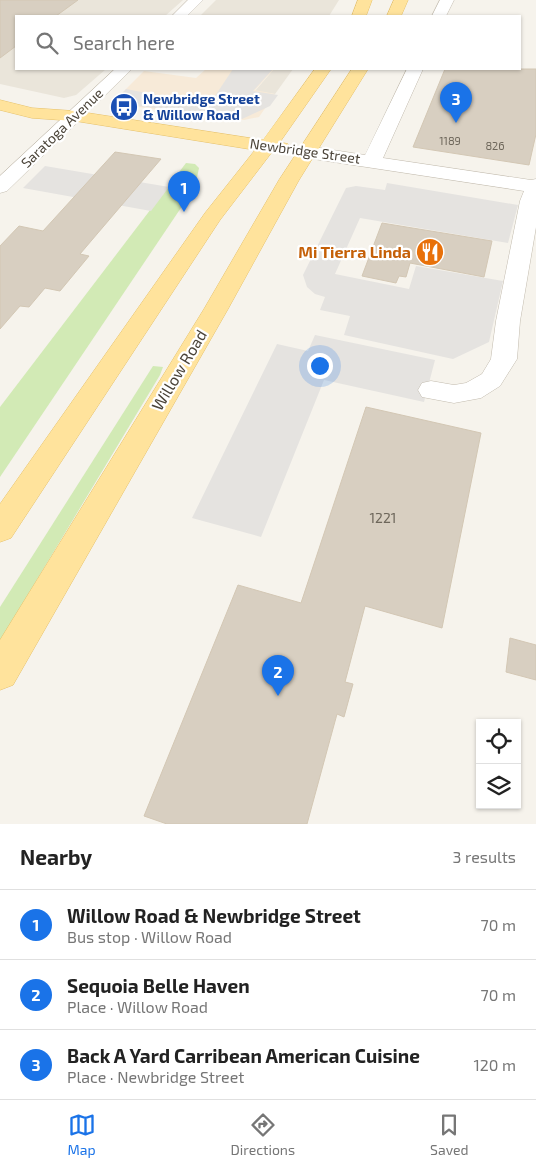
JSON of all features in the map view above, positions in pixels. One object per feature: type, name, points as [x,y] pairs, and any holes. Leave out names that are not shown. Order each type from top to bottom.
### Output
[{"type":"main road","points":[[359,15],[365,0]]},
{"type":"main road","points":[[394,15],[400,0]]},
{"type":"main road","points":[[0,529],[212,217],[287,121],[322,70]]},
{"type":"main road","name":"Willow Road","points":[[0,673],[307,152],[359,70]]},
{"type":"main road","name":"Newbridge Street","points":[[0,93],[56,106],[75,116]]},
{"type":"main road","name":"Newbridge Street","points":[[0,105],[32,113],[75,116],[307,152]]},
{"type":"street","points":[[180,15],[196,0]]},
{"type":"street","points":[[439,15],[446,0]]},
{"type":"street","name":"Saratoga Avenue","points":[[0,187],[123,70]]},
{"type":"street","points":[[372,161],[415,70]]},
{"type":"street","name":"Newbridge Street","points":[[307,152],[536,187]]},
{"type":"street","points":[[431,390],[454,394],[472,391],[491,380],[504,359],[508,321],[530,201],[536,187]]},
{"type":"shaded area","points":[[0,0],[183,0],[166,15],[15,15],[15,70],[105,70],[76,95],[64,98],[0,84]]},
{"type":"shaded area","points":[[216,0],[339,0],[330,15],[201,15]]},
{"type":"shaded area","points":[[205,70],[273,70],[255,90],[275,94],[259,117],[244,120],[122,105],[116,99],[144,71],[196,78]]},
{"type":"shaded area","points":[[232,70],[272,70],[253,91],[278,95],[270,106],[242,119],[114,103],[126,89],[209,105]]},
{"type":"shaded area","points":[[273,70],[292,70],[275,94],[255,91]]},
{"type":"shaded area","points":[[45,166],[169,187],[151,211],[23,188]]},
{"type":"shaded area","points":[[387,183],[518,205],[508,243],[360,218],[335,274],[409,289],[416,266],[503,281],[489,342],[453,359],[344,335],[350,316],[320,310],[325,297],[315,294],[307,287],[303,275],[346,188],[356,186],[385,190]]},
{"type":"shaded area","points":[[315,335],[435,360],[424,402],[324,380],[261,537],[192,518],[277,344],[308,351]]},
{"type":"green space","points":[[186,163],[195,164],[199,168],[195,187],[0,477],[0,407]]},
{"type":"green space","points":[[153,366],[163,367],[160,375],[0,641],[0,607]]},
{"type":"building","points":[[0,0],[78,0],[57,15],[15,15],[15,47],[0,58]]},
{"type":"building","points":[[536,69],[536,134],[529,165],[413,147],[445,70]]},
{"type":"building","points":[[115,152],[161,159],[80,254],[89,256],[60,291],[45,288],[29,307],[20,306],[0,329],[0,246],[19,226],[43,231]]},
{"type":"building","name":"Mi Tierra Linda","points":[[382,223],[492,241],[484,277],[410,263],[406,277],[399,276],[396,283],[362,276]]},
{"type":"building","points":[[366,407],[481,433],[442,628],[365,606],[345,682],[353,684],[344,717],[337,714],[307,824],[167,824],[144,816],[238,585],[301,603]]},
{"type":"building","points":[[510,638],[536,645],[536,680],[506,672]]},
{"type":"place","name":"Newbridge Street & Willow Road","points":[[124,107]]},
{"type":"place","name":"Back A Yard Carribean American Cuisine","points":[[456,123]]},
{"type":"place","name":"Willow Road & Newbridge Street","points":[[184,212]]},
{"type":"place","name":"Mi Tierra Linda","points":[[430,252]]},
{"type":"place","name":"Sequoia Belle Haven","points":[[278,696]]}]
